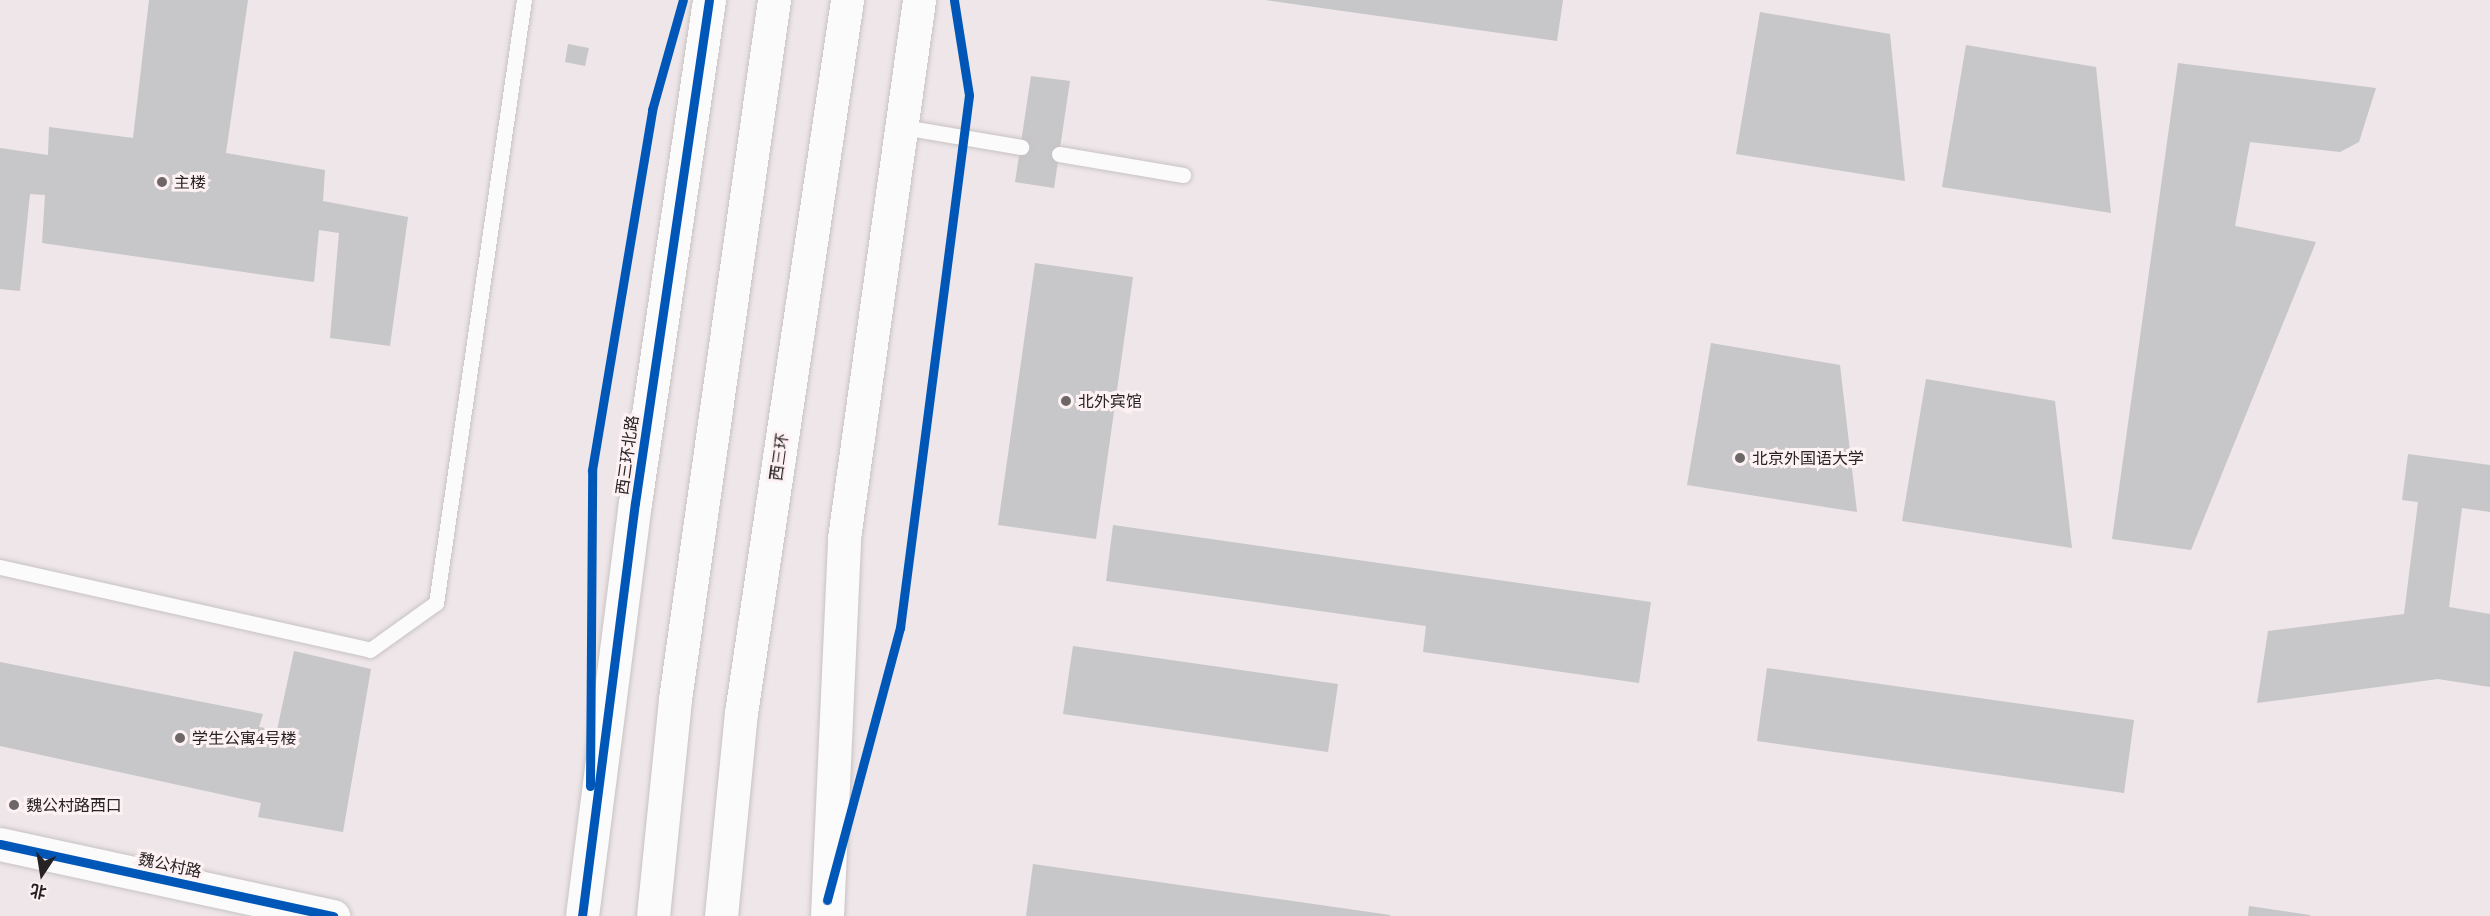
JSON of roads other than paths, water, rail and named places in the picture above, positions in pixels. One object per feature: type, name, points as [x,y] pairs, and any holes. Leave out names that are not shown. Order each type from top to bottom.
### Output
[{"type":"main road","name":"西三环北路","points":[[582,916],[634,503],[709,0]]},
{"type":"main road","points":[[653,916],[675,699],[774,0]]},
{"type":"main road","name":"西三环","points":[[721,916],[741,713],[847,0]]},
{"type":"main road","points":[[827,916],[844,537],[919,0]]},
{"type":"main road","name":"魏公村路","points":[[0,844],[333,916]]},
{"type":"lane","points":[[0,567],[370,650],[436,603],[524,0]]},
{"type":"lane","points":[[903,127],[1021,147]]},
{"type":"lane","points":[[1059,154],[1183,175]]},
{"type":"place","name":"主楼","points":[[162,182]]},
{"type":"place","name":"北外宾馆","points":[[1066,401]]},
{"type":"place","name":"北京外国语大学","points":[[1740,458]]},
{"type":"place","name":"学生公寓4号楼","points":[[180,738]]},
{"type":"place","name":"魏公村路西口","points":[[14,805]]}]
